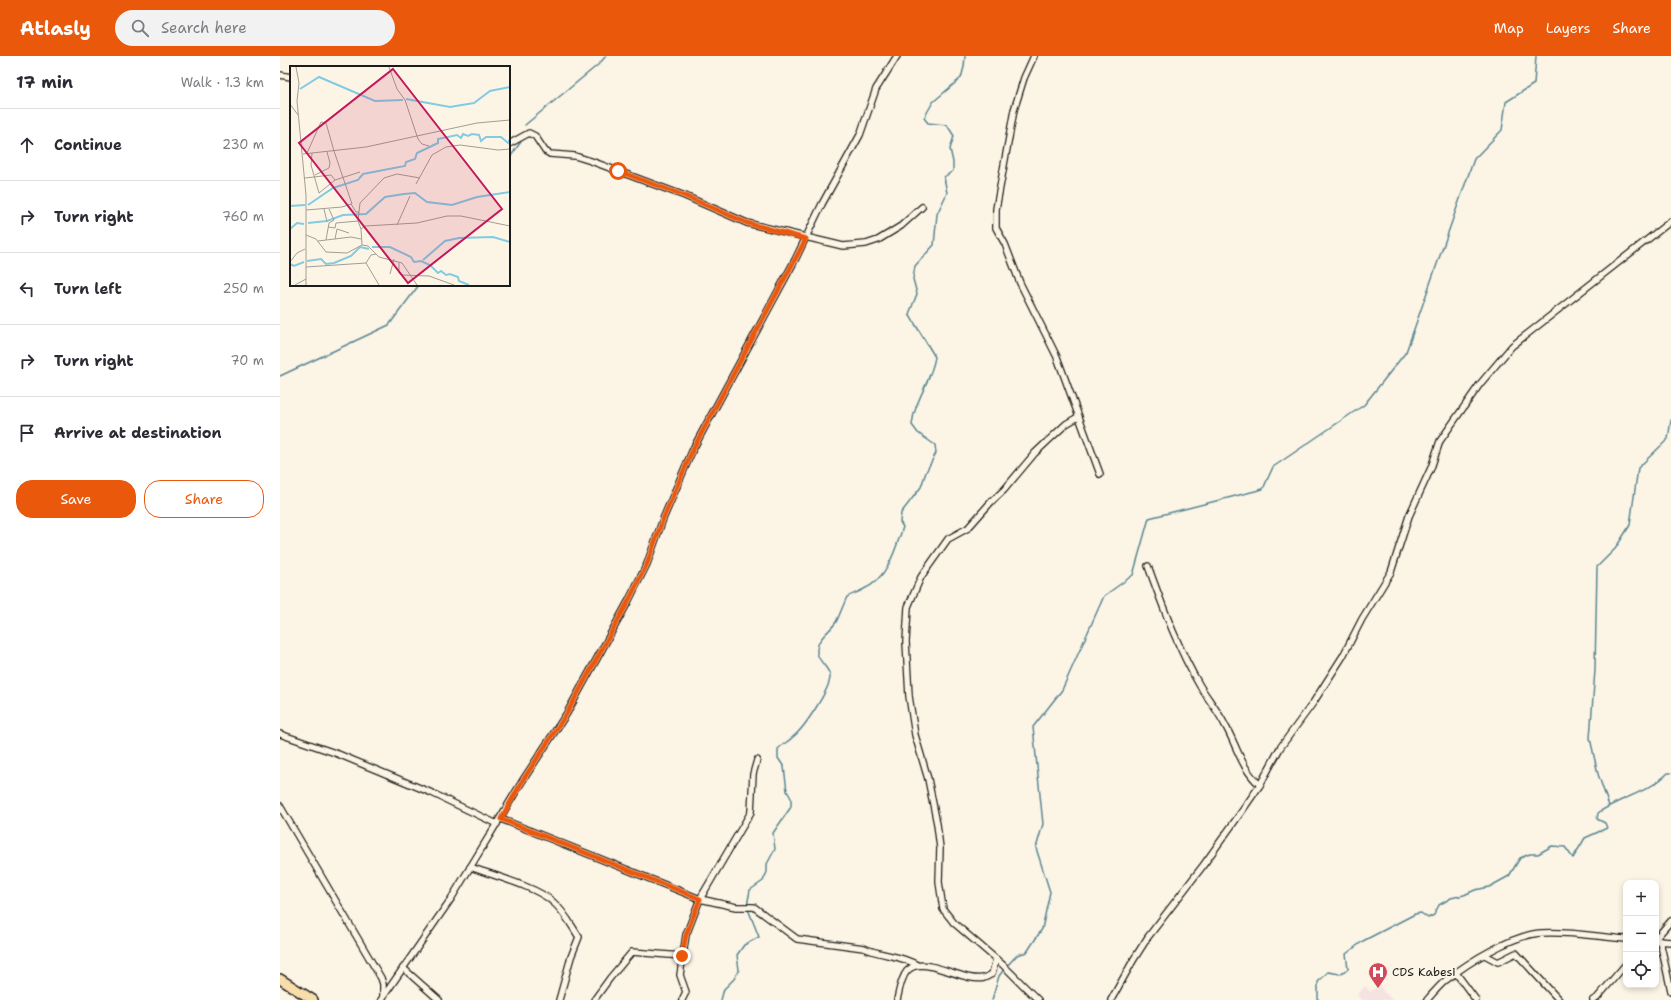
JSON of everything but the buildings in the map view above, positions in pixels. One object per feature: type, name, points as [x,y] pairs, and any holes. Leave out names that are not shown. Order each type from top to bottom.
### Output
[{"type":"highway","points":[[280,979],[313,1000]]},
{"type":"street","points":[[382,999],[437,921],[499,822],[523,780],[567,713],[628,602],[647,564],[663,519],[693,449],[860,135],[876,89],[897,56]]},
{"type":"street","points":[[1034,56],[1024,78],[1014,110],[996,209],[996,228],[1006,244],[1020,283],[1056,357],[1100,474]]},
{"type":"street","points":[[280,75],[290,77]]},
{"type":"street","points":[[510,143],[529,133],[535,136],[544,150],[550,154],[575,156],[585,159],[685,196],[747,223],[806,239],[843,246],[866,244],[889,235],[922,207]]},
{"type":"street","points":[[1111,1000],[1148,937],[1202,867],[1260,784],[1280,748],[1343,656],[1362,619],[1391,572],[1409,516],[1431,468],[1440,441],[1480,384],[1512,346],[1671,221]]},
{"type":"street","points":[[1038,1000],[996,959],[954,923],[943,909],[939,882],[940,848],[937,824],[928,779],[915,735],[909,696],[906,642],[908,607],[921,577],[948,539],[968,528],[990,502],[1004,490],[1035,453],[1066,424],[1078,417]]},
{"type":"street","points":[[1148,566],[1174,633],[1189,665],[1230,734],[1249,775],[1260,784]]},
{"type":"street","points":[[280,734],[338,754],[499,822],[700,899],[736,907],[754,907],[797,939],[864,948],[873,952],[909,960],[917,964],[931,966],[957,975],[984,978],[992,974],[996,959]]},
{"type":"street","points":[[682,1000],[686,992],[680,975],[686,935],[700,899],[751,812],[753,774],[757,760]]},
{"type":"street","points":[[280,806],[381,978],[382,999]]},
{"type":"street","points":[[470,867],[530,889],[553,901],[568,920],[579,937],[559,1000]]},
{"type":"street","points":[[1659,937],[1671,921]]},
{"type":"street","points":[[1428,1000],[1445,981],[1456,973],[1485,955],[1519,938],[1540,933],[1582,933],[1623,939]]},
{"type":"street","points":[[1659,940],[1671,942]]},
{"type":"street","points":[[1659,947],[1671,991]]},
{"type":"street","points":[[594,1000],[632,952],[682,956]]},
{"type":"street","points":[[1485,955],[1498,962],[1516,953],[1559,1000]]},
{"type":"street","points":[[897,1000],[907,971],[917,964]]},
{"type":"street","points":[[403,968],[439,1000]]},
{"type":"street","points":[[1592,1000],[1597,998],[1623,968]]},
{"type":"street","points":[[1456,973],[1476,1000]]},
{"type":"shaded area","name":"CDS Kabesi","points":[[1379,984],[1384,992],[1393,1000],[1362,1000],[1357,995],[1365,986],[1371,992]]},
{"type":"waterway","points":[[525,125],[599,64],[606,56]]},
{"type":"waterway","points":[[747,906],[750,890],[763,881],[767,872],[767,864],[775,849],[773,833],[791,807],[791,798],[787,791],[784,767],[778,758],[778,749],[792,738],[804,725],[822,698],[829,682],[830,676],[828,670],[819,659],[817,647],[821,639],[836,622],[847,597],[872,584],[885,571],[890,562],[903,527],[900,522],[901,513],[921,487],[926,472],[936,453],[935,445],[918,433],[912,425],[913,416],[930,375],[935,357],[909,314],[917,294],[913,279],[915,266],[934,245],[937,214],[947,193],[944,177],[953,171],[953,162],[950,149],[954,136],[947,125],[928,123],[924,118],[933,102],[961,78],[965,56]]},
{"type":"waterway","points":[[1007,966],[1017,955],[1027,952],[1042,929],[1050,892],[1036,848],[1043,824],[1033,727],[1062,690],[1104,596],[1133,575],[1149,518],[1263,489],[1273,467],[1364,405],[1406,352],[1474,159],[1502,130],[1506,102],[1534,84],[1536,56]]},
{"type":"waterway","points":[[510,158],[522,140]]},
{"type":"waterway","points":[[280,376],[389,325],[418,286]]},
{"type":"waterway","points":[[1609,806],[1598,774],[1590,738],[1595,670],[1597,567],[1615,549],[1630,525],[1638,468],[1668,439],[1671,420]]},
{"type":"waterway","points":[[1318,1000],[1318,982],[1328,972],[1340,974],[1348,969],[1346,954],[1363,941],[1415,914],[1421,913],[1428,918],[1434,915],[1439,905],[1451,898],[1489,887],[1509,876],[1520,858],[1530,854],[1538,854],[1552,846],[1565,847],[1573,858],[1585,838],[1607,828],[1605,823],[1597,819],[1598,813],[1615,803],[1642,791],[1660,780],[1668,773],[1671,773]]},
{"type":"waterway","points":[[721,1000],[724,989],[734,979],[739,970],[737,955],[744,945],[759,937],[748,909]]},
{"type":"waterway","points":[[992,1000],[999,976],[1005,968]]},
{"type":"place","name":"CDS Kabesi","points":[[1378,989]]},
{"type":"route","points":[[618,171],[685,196],[747,223],[806,239],[684,467],[663,519],[653,550],[628,602],[578,690],[567,713],[523,780],[501,819],[572,849],[700,899],[686,935],[682,956]]}]
